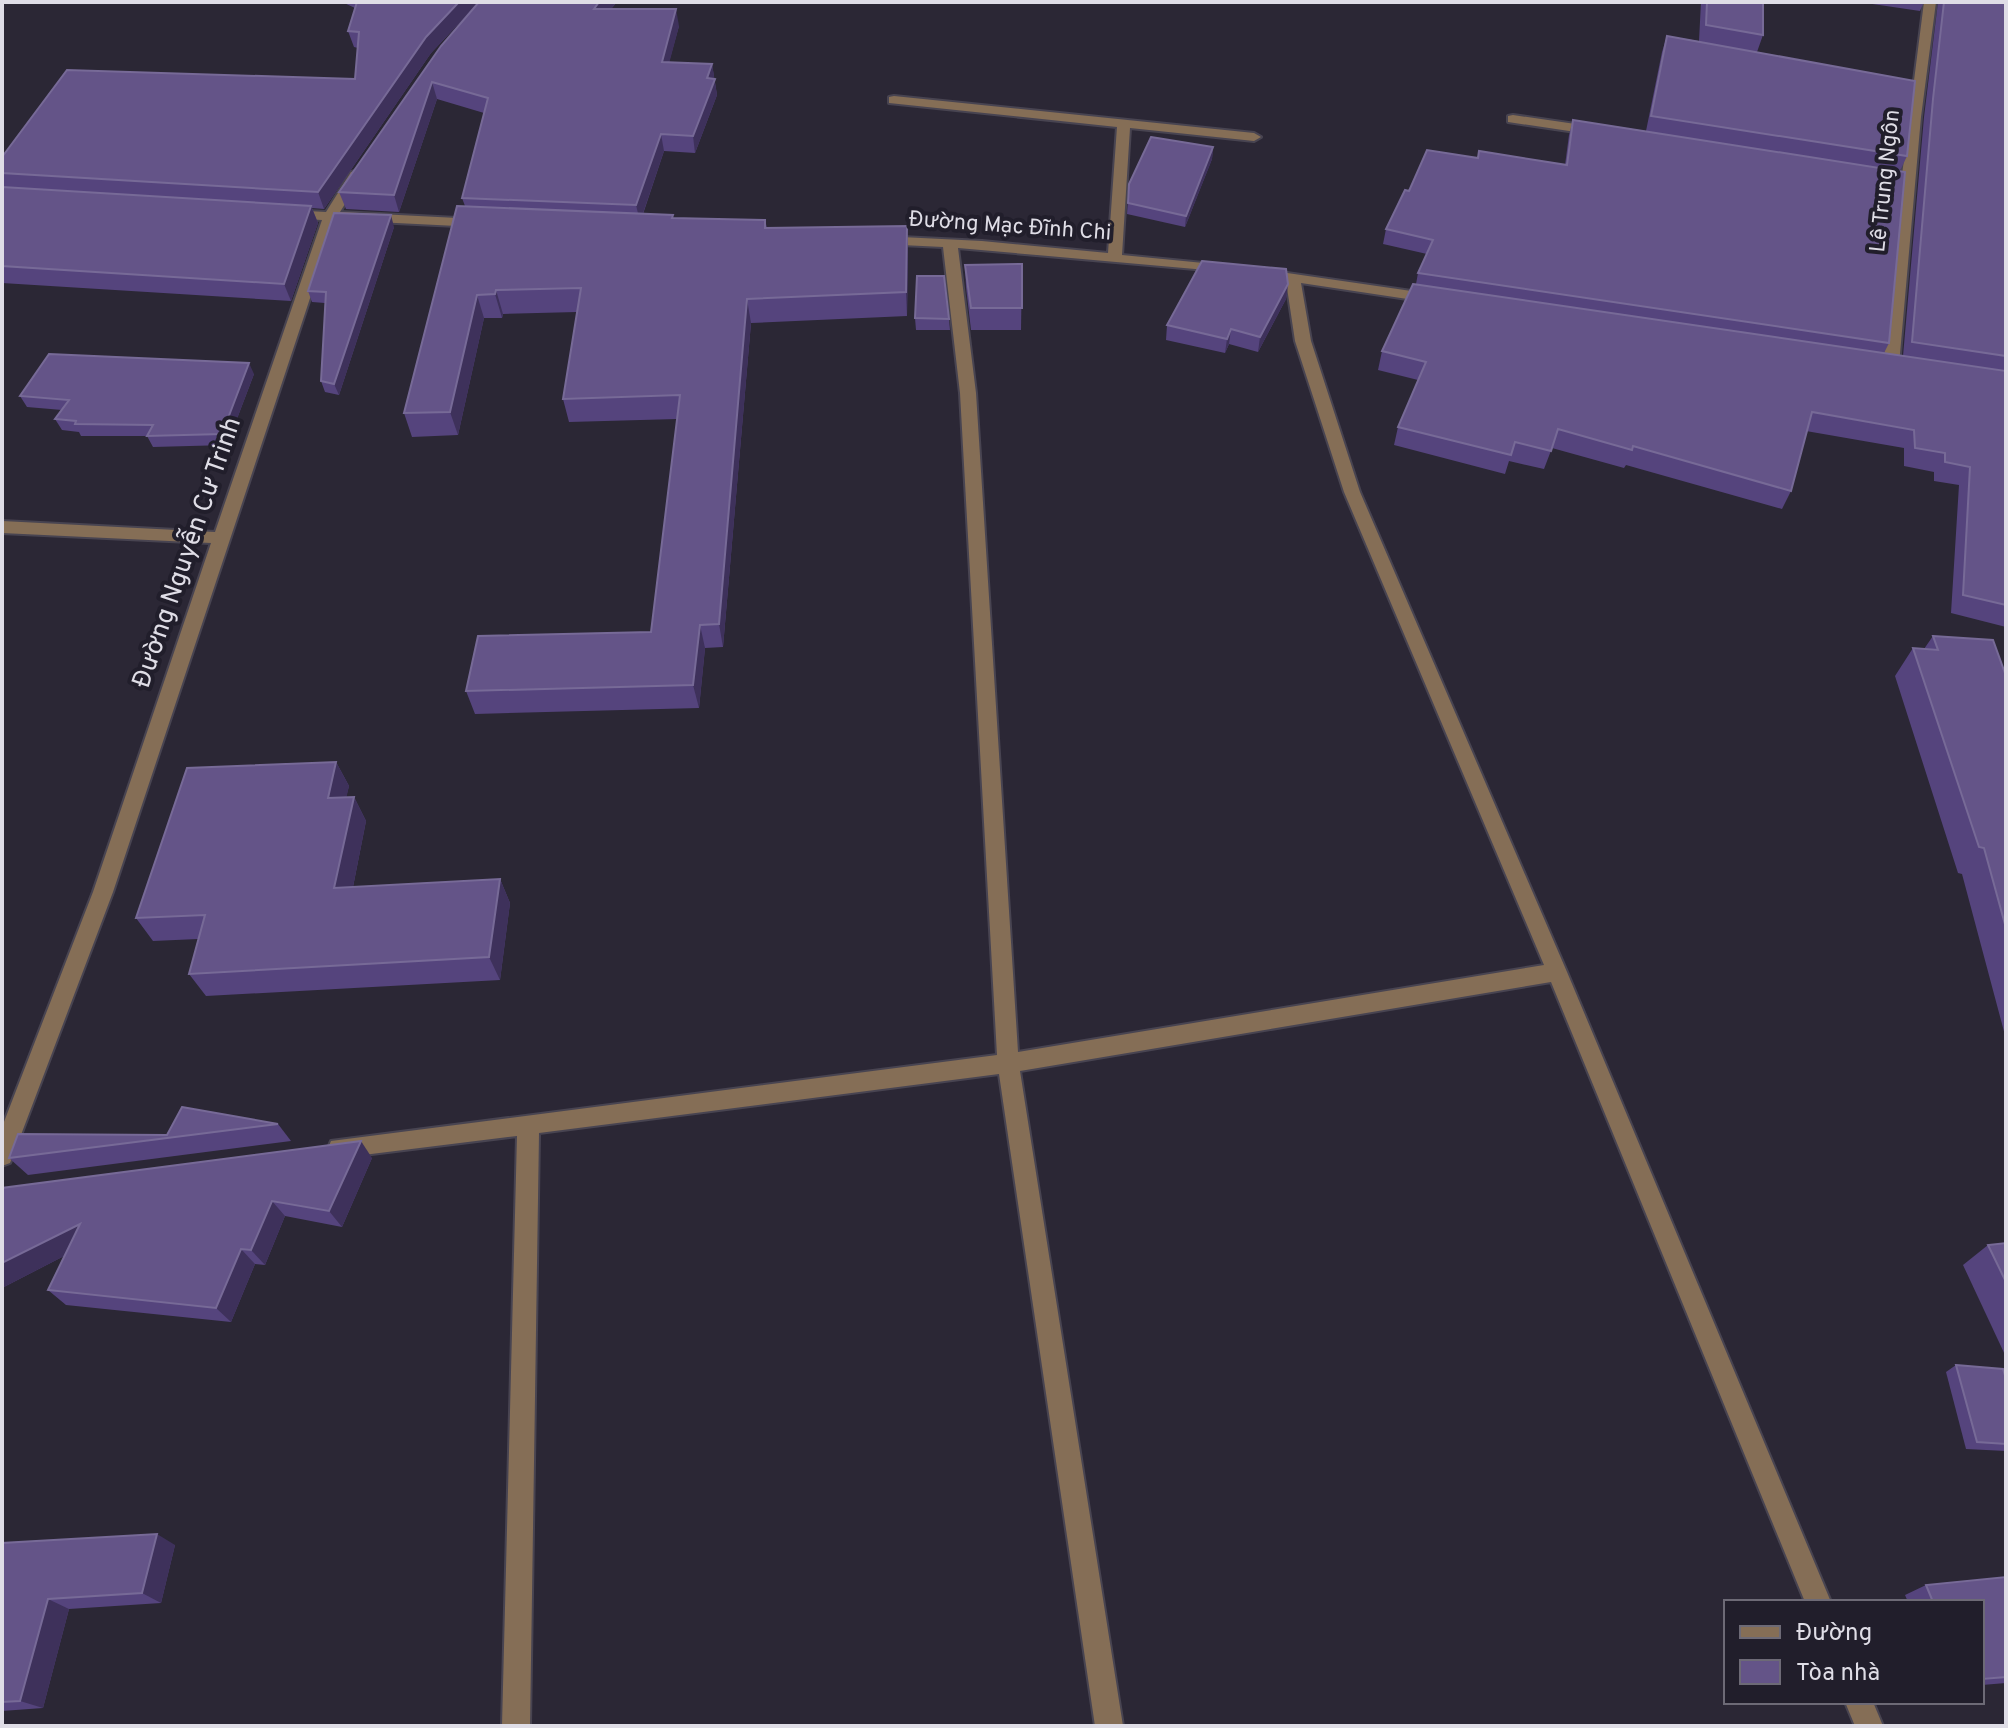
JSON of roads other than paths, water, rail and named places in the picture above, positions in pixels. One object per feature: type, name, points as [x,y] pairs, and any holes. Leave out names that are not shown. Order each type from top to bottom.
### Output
[{"type":"street","name":"Lê Trung Ngôn","points":[[1891,365],[1910,181],[1910,90],[1930,2]]},
{"type":"street","points":[[894,100],[1254,137]]},
{"type":"street","points":[[1513,119],[1605,133]]},
{"type":"street","points":[[1115,257],[1124,124]]},
{"type":"street","name":"Đường Nguyễn Cư Trinh","points":[[2,1156],[103,892],[330,216],[364,163]]},
{"type":"street","points":[[1864,173],[1910,181]]},
{"type":"street","points":[[267,212],[489,223]]},
{"type":"street","name":"Đường Mạc Đĩnh Chi","points":[[870,240],[950,243],[1115,257],[1293,277],[1451,300]]},
{"type":"street","points":[[950,243],[968,393],[1008,1063],[1109,1726]]},
{"type":"street","points":[[1293,277],[1303,341],[1352,492],[1557,972],[1817,1600]]},
{"type":"street","points":[[2,527],[220,538]]},
{"type":"street","points":[[312,1152],[1008,1063],[1557,972]]},
{"type":"street","points":[[516,1726],[528,1124]]},
{"type":"street","points":[[1860,1704],[1869,1726]]}]
